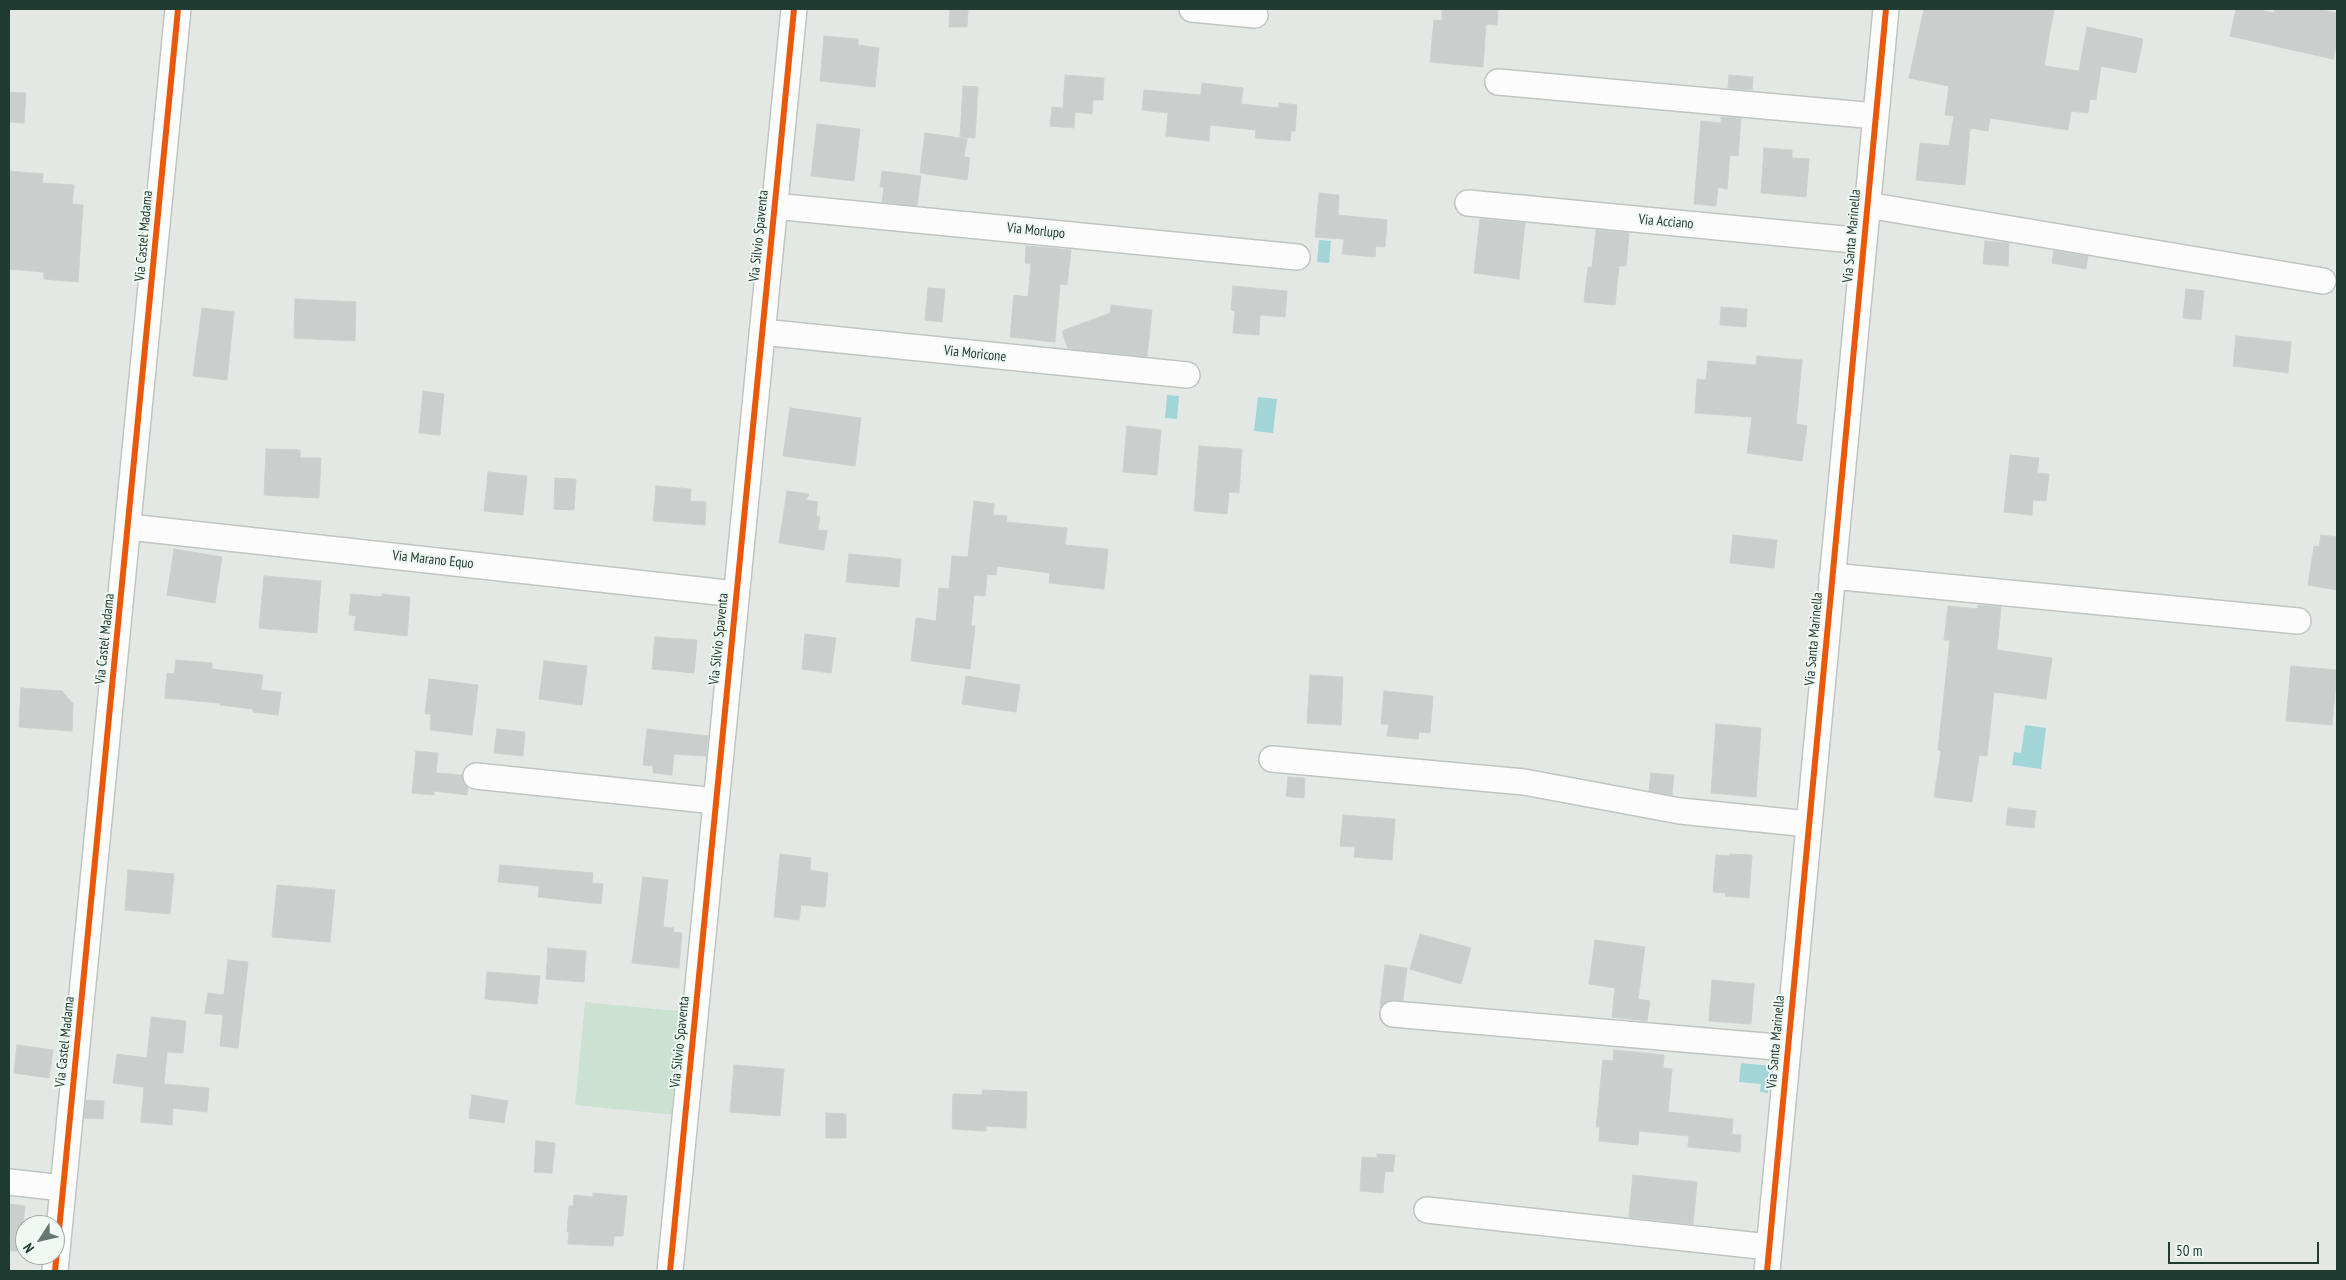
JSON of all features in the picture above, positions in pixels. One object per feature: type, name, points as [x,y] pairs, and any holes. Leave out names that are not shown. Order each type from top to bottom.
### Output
[{"type":"street","name":"Via Castel Madama","points":[[55,1271],[178,9]]},
{"type":"street","name":"Via Silvio Spaventa","points":[[670,1271],[794,9]]},
{"type":"street","points":[[1192,9],[1255,14]]},
{"type":"street","name":"Via Santa Marinella","points":[[1768,1259],[1886,9]]},
{"type":"street","points":[[1498,82],[1876,116]]},
{"type":"street","name":"Via Acciano","points":[[1468,203],[1864,241]]},
{"type":"street","name":"Via Morlupo","points":[[774,206],[1297,257]]},
{"type":"street","points":[[1867,206],[2323,281]]},
{"type":"street","name":"Via Moricone","points":[[762,332],[1187,375]]},
{"type":"street","name":"Via Marano Equo","points":[[129,527],[736,594]]},
{"type":"street","points":[[1832,576],[2298,621]]},
{"type":"street","points":[[1272,758],[1524,782],[1680,811],[1809,824]]},
{"type":"street","points":[[476,776],[716,801]]},
{"type":"street","points":[[1393,1014],[1788,1048]]},
{"type":"street","points":[[9,1182],[63,1188]]},
{"type":"street","points":[[1427,1210],[1768,1259]]},
{"type":"green space","points":[[585,1002],[686,1012],[676,1115],[575,1105]]},
{"type":"water","points":[[1319,240],[1331,241],[1329,263],[1317,262]]},
{"type":"water","points":[[1167,395],[1179,396],[1177,419],[1165,418]]},
{"type":"water","points":[[1258,397],[1277,399],[1273,433],[1254,431]]},
{"type":"water","points":[[2025,725],[2046,728],[2041,769],[2012,765],[2014,752],[2021,753]]},
{"type":"water","points":[[1741,1063],[1771,1066],[1768,1093],[1760,1092],[1761,1084],[1739,1082]]},
{"type":"building","points":[[950,9],[968,10],[967,27],[949,27]]},
{"type":"building","points":[[1442,9],[1498,9],[1497,25],[1486,24],[1483,67],[1430,62],[1434,20],[1442,21]]},
{"type":"building","points":[[1924,9],[2054,9],[2044,66],[2079,71],[2087,27],[2143,39],[2136,73],[2101,66],[2096,100],[2090,99],[2088,113],[2071,111],[2068,130],[1990,118],[1988,131],[1970,128],[1965,185],[1916,180],[1920,143],[1949,146],[1954,116],[1945,115],[1949,86],[1909,78]]},
{"type":"building","points":[[2236,9],[2254,9],[2274,13],[2275,9],[2317,9],[2337,13],[2337,42],[2333,59],[2230,36]]},
{"type":"building","points":[[824,36],[858,39],[858,45],[879,48],[875,87],[820,81]]},
{"type":"building","points":[[1065,75],[1104,78],[1103,100],[1093,100],[1092,114],[1075,112],[1074,128],[1050,126],[1052,107],[1063,108]]},
{"type":"building","points":[[1729,75],[1753,77],[1752,90],[1728,88]]},
{"type":"building","points":[[1202,83],[1243,88],[1241,104],[1279,108],[1279,103],[1297,105],[1295,131],[1291,131],[1290,141],[1255,138],[1256,130],[1210,125],[1209,141],[1166,136],[1168,113],[1142,110],[1144,90],[1201,95]]},
{"type":"building","points":[[963,86],[978,87],[975,138],[960,137]]},
{"type":"building","points":[[9,92],[26,93],[24,123],[9,122]]},
{"type":"building","points":[[1721,117],[1741,118],[1738,156],[1730,155],[1727,189],[1718,187],[1716,206],[1694,204],[1701,121],[1721,123]]},
{"type":"building","points":[[817,124],[860,129],[854,181],[811,176]]},
{"type":"building","points":[[925,133],[967,139],[964,157],[970,158],[967,180],[920,173]]},
{"type":"building","points":[[1764,148],[1792,150],[1792,158],[1809,159],[1806,197],[1761,193]]},
{"type":"building","points":[[9,171],[43,174],[42,183],[74,185],[72,204],[83,205],[78,282],[44,279],[44,272],[9,269]]},
{"type":"building","points":[[882,171],[921,176],[917,206],[882,202],[884,187],[880,187]]},
{"type":"building","points":[[1319,193],[1339,195],[1338,215],[1387,220],[1385,247],[1376,246],[1375,257],[1342,254],[1344,239],[1315,237]]},
{"type":"building","points":[[1480,219],[1525,223],[1519,279],[1474,273]]},
{"type":"building","points":[[1596,230],[1629,233],[1626,266],[1619,266],[1615,305],[1584,302],[1588,267],[1592,267]]},
{"type":"building","points":[[1985,241],[2009,243],[2008,266],[1983,264]]},
{"type":"building","points":[[1026,246],[1071,250],[1067,285],[1060,284],[1055,342],[1010,337],[1014,295],[1028,297],[1031,264],[1025,263]]},
{"type":"building","points":[[2054,251],[2088,256],[2086,269],[2052,263]]},
{"type":"building","points":[[1233,286],[1287,291],[1285,317],[1260,315],[1259,335],[1233,333],[1235,311],[1231,310]]},
{"type":"building","points":[[928,288],[945,289],[942,322],[925,320]]},
{"type":"building","points":[[2186,289],[2204,291],[2201,320],[2183,318]]},
{"type":"building","points":[[295,299],[356,302],[355,341],[294,338]]},
{"type":"building","points":[[1111,305],[1152,310],[1147,357],[1068,349],[1062,331],[1110,313]]},
{"type":"building","points":[[1721,307],[1747,309],[1746,327],[1720,325]]},
{"type":"building","points":[[202,308],[234,312],[227,380],[193,376]]},
{"type":"building","points":[[2236,336],[2291,342],[2288,373],[2233,366]]},
{"type":"building","points":[[1757,356],[1802,360],[1796,424],[1807,426],[1802,461],[1747,453],[1752,417],[1695,413],[1697,379],[1706,380],[1708,361],[1756,365]]},
{"type":"building","points":[[423,391],[444,394],[440,435],[419,433]]},
{"type":"building","points":[[790,408],[861,418],[855,466],[783,456]]},
{"type":"building","points":[[1127,426],[1161,430],[1157,475],[1123,472]]},
{"type":"building","points":[[1199,446],[1242,449],[1239,493],[1229,492],[1227,514],[1194,511]]},
{"type":"building","points":[[266,449],[300,450],[300,458],[321,458],[319,498],[264,495]]},
{"type":"building","points":[[2010,455],[2039,458],[2037,473],[2049,474],[2046,501],[2033,500],[2032,515],[2004,512]]},
{"type":"building","points":[[488,472],[527,476],[523,515],[484,511]]},
{"type":"building","points":[[555,478],[576,479],[574,510],[554,509]]},
{"type":"building","points":[[656,486],[691,489],[690,501],[706,502],[705,525],[653,521]]},
{"type":"building","points":[[787,491],[809,494],[806,500],[818,502],[816,516],[820,517],[818,530],[827,531],[824,550],[779,543]]},
{"type":"building","points":[[974,501],[994,504],[993,515],[1007,516],[1006,522],[1067,528],[1065,545],[1108,549],[1104,589],[1049,583],[1050,573],[997,566],[996,575],[987,574],[985,596],[974,595],[971,626],[975,626],[970,669],[911,661],[916,618],[936,621],[939,588],[949,589],[952,556],[968,557]]},
{"type":"building","points":[[1733,535],[1777,540],[1774,568],[1730,563]]},
{"type":"building","points":[[2321,535],[2337,537],[2337,590],[2308,585],[2314,546],[2319,547]]},
{"type":"building","points":[[174,549],[222,557],[215,603],[167,595]]},
{"type":"building","points":[[849,554],[901,559],[899,587],[846,582]]},
{"type":"building","points":[[264,576],[321,581],[317,633],[259,628]]},
{"type":"building","points":[[351,594],[382,597],[382,594],[410,597],[407,636],[354,630],[356,616],[349,615]]},
{"type":"building","points":[[1978,605],[2001,607],[1997,650],[2052,658],[2046,699],[1994,692],[1987,756],[1979,755],[1972,802],[1934,797],[1941,751],[1938,750],[1950,640],[1944,640],[1948,606],[1978,609]]},
{"type":"building","points":[[805,634],[836,638],[831,673],[802,669]]},
{"type":"building","points":[[655,637],[697,640],[694,673],[652,669]]},
{"type":"building","points":[[176,660],[212,663],[212,669],[263,675],[261,690],[281,692],[278,715],[253,712],[253,709],[220,705],[220,703],[165,698],[167,673],[174,674]]},
{"type":"building","points":[[544,661],[587,666],[582,705],[539,699]]},
{"type":"building","points":[[2291,666],[2337,670],[2332,725],[2286,721]]},
{"type":"building","points":[[1310,675],[1343,677],[1341,725],[1307,723]]},
{"type":"building","points":[[966,676],[1020,685],[1016,712],[962,704]]},
{"type":"building","points":[[429,679],[478,685],[472,735],[430,730],[431,714],[425,714]]},
{"type":"building","points":[[21,688],[62,691],[73,704],[72,731],[19,727]]},
{"type":"building","points":[[1384,691],[1433,696],[1430,733],[1419,732],[1418,739],[1387,736],[1389,724],[1381,724]]},
{"type":"building","points":[[1716,724],[1761,728],[1756,797],[1711,793]]},
{"type":"building","points":[[497,729],[525,732],[523,756],[494,753]]},
{"type":"building","points":[[647,729],[708,736],[706,756],[674,754],[672,775],[653,773],[653,766],[643,765]]},
{"type":"building","points":[[416,751],[438,753],[436,773],[462,775],[463,782],[468,788],[467,795],[434,791],[434,795],[412,793]]},
{"type":"building","points":[[1651,773],[1674,775],[1672,795],[1649,791]]},
{"type":"building","points":[[1288,777],[1305,778],[1304,798],[1286,796]]},
{"type":"building","points":[[2008,808],[2036,811],[2034,828],[2006,825]]},
{"type":"building","points":[[1343,815],[1395,819],[1392,860],[1354,857],[1355,847],[1340,846]]},
{"type":"building","points":[[780,854],[811,858],[810,870],[828,873],[825,907],[801,905],[799,920],[774,917]]},
{"type":"building","points":[[1730,854],[1752,855],[1749,898],[1725,896],[1726,893],[1713,892],[1716,855],[1730,856]]},
{"type":"building","points":[[500,865],[593,873],[592,883],[603,884],[601,904],[538,897],[539,886],[498,882]]},
{"type":"building","points":[[128,870],[174,874],[170,914],[125,910]]},
{"type":"building","points":[[643,877],[668,880],[663,927],[674,928],[673,932],[682,933],[679,968],[632,963]]},
{"type":"building","points":[[277,885],[335,890],[330,942],[272,937]]},
{"type":"building","points":[[1420,934],[1471,948],[1461,984],[1410,969]]},
{"type":"building","points":[[1595,940],[1645,947],[1638,999],[1650,1001],[1647,1021],[1612,1017],[1615,988],[1589,984]]},
{"type":"building","points":[[548,948],[586,951],[584,982],[546,979]]},
{"type":"building","points":[[228,960],[248,962],[238,1048],[220,1046],[223,1015],[205,1013],[208,993],[224,995]]},
{"type":"building","points":[[1385,965],[1407,968],[1403,1000],[1387,1001],[1380,1008]]},
{"type":"building","points":[[487,972],[540,976],[537,1004],[485,999]]},
{"type":"building","points":[[1712,980],[1754,984],[1751,1024],[1709,1021]]},
{"type":"building","points":[[151,1017],[186,1021],[183,1053],[167,1052],[164,1084],[209,1088],[207,1112],[173,1108],[172,1125],[141,1122],[144,1087],[113,1083],[117,1054],[147,1058]]},
{"type":"building","points":[[17,1045],[53,1050],[49,1078],[14,1073]]},
{"type":"building","points":[[1614,1050],[1664,1055],[1663,1068],[1672,1069],[1668,1112],[1733,1119],[1732,1134],[1741,1135],[1740,1152],[1688,1147],[1689,1136],[1639,1131],[1638,1145],[1599,1141],[1600,1127],[1596,1127],[1603,1060],[1613,1061]]},
{"type":"building","points":[[734,1065],[784,1069],[780,1116],[730,1112]]},
{"type":"building","points":[[983,1090],[1027,1092],[1026,1128],[986,1126],[986,1131],[952,1129],[953,1094],[982,1095]]},
{"type":"building","points":[[472,1095],[508,1101],[504,1123],[469,1118]]},
{"type":"building","points":[[86,1100],[104,1101],[103,1119],[84,1118]]},
{"type":"building","points":[[826,1113],[846,1114],[846,1138],[826,1138]]},
{"type":"building","points":[[536,1141],[555,1143],[552,1173],[534,1172]]},
{"type":"building","points":[[1377,1154],[1395,1155],[1393,1172],[1385,1171],[1383,1193],[1360,1191],[1362,1157],[1377,1158]]},
{"type":"building","points":[[1633,1175],[1697,1182],[1693,1224],[1629,1217]]},
{"type":"building","points":[[593,1193],[627,1196],[623,1236],[614,1236],[613,1246],[568,1244],[569,1206],[573,1206],[574,1195],[593,1197]]},
{"type":"building","points":[[9,1204],[25,1206],[24,1215],[15,1215],[15,1251],[9,1251]]},
{"type":"cycle path","points":[[55,1271],[178,9]]},
{"type":"cycle path","points":[[670,1271],[794,9]]},
{"type":"cycle path","points":[[1767,1271],[1886,9]]}]
